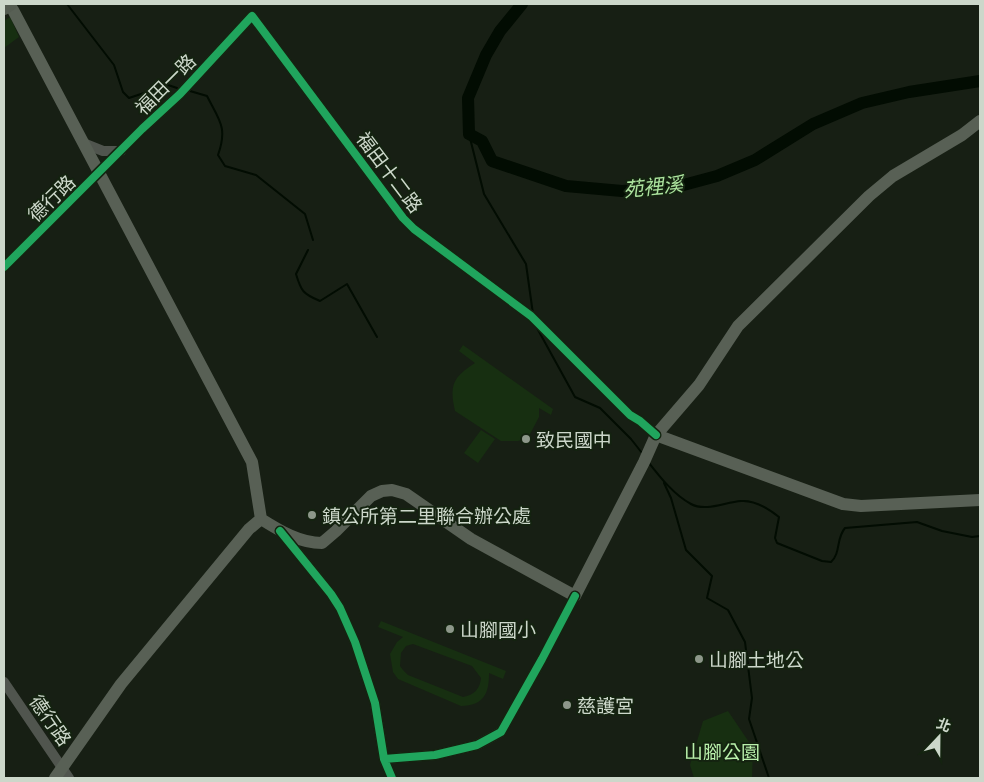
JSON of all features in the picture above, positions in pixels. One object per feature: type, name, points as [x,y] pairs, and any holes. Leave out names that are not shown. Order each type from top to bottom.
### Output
[{"type":"main road","points":[[9,7],[84,143],[252,462],[261,519],[280,531],[310,543],[322,543],[370,496],[382,490],[392,490],[406,494],[471,539],[575,596],[644,462],[656,434],[699,385],[738,326],[862,203],[893,176],[980,121]]},
{"type":"main road","points":[[656,434],[843,504],[861,506],[980,500]]},
{"type":"main road","points":[[55,778],[66,773],[121,684],[249,529],[261,519]]},
{"type":"street","name":"福田一路","points":[[99,173],[180,94],[252,16]]},
{"type":"street","name":"福田十二路","points":[[252,16],[403,218],[414,229],[535,320],[630,415],[656,434]]},
{"type":"street","points":[[84,143],[103,151],[121,151]]},
{"type":"street","name":"德行路","points":[[4,267],[99,173]]},
{"type":"street","points":[[280,531],[331,594],[340,608],[355,642],[375,703],[384,759],[392,778]]},
{"type":"street","points":[[384,759],[436,755],[477,745],[501,732],[575,596]]},
{"type":"street","name":"德行路","points":[[4,682],[66,773]]},
{"type":"green space","points":[[10,17],[19,37],[4,48],[4,21]]},
{"type":"green space","points":[[463,345],[553,409],[551,415],[539,408],[539,417],[528,438],[518,441],[501,441],[455,411],[452,394],[454,382],[457,377],[475,363],[459,351]]},
{"type":"green space","points":[[481,430],[495,439],[478,463],[464,453]]},
{"type":"green space","points":[[381,621],[506,671],[503,679],[489,673],[488,687],[484,697],[475,703],[461,706],[398,679],[393,672],[390,654],[397,642],[403,637],[378,627]],"holes":[[[413,644],[472,666],[481,678],[480,682],[476,691],[463,697],[408,675],[400,666],[401,653],[406,646]]]},
{"type":"green space","name":"山腳公園","points":[[728,711],[753,748],[752,778],[694,778],[690,765],[703,721]]},
{"type":"waterway","points":[[67,4],[114,65],[123,92],[129,98],[168,85],[177,88]]},
{"type":"waterway","name":"苑裡溪","points":[[522,4],[500,31],[486,55],[468,98],[469,134],[482,141],[492,161],[566,186],[622,191],[676,187],[717,176],[755,160],[813,124],[862,103],[909,92],[980,81]]},
{"type":"waterway","points":[[190,91],[207,96],[221,124],[222,137],[218,155],[225,166],[256,175],[305,214],[313,240]]},
{"type":"waterway","points":[[469,134],[484,194],[526,264],[533,314]]},
{"type":"waterway","points":[[308,250],[296,274],[299,284],[304,291],[320,301],[347,284],[377,337]]},
{"type":"waterway","points":[[537,328],[575,397],[600,408],[631,439],[642,453]]},
{"type":"waterway","points":[[649,463],[673,491],[691,504],[709,507],[746,501],[766,508],[779,517],[775,538],[777,543],[822,561],[831,562],[834,558],[840,536],[845,528],[917,522],[942,531],[972,537],[980,536]]},
{"type":"waterway","points":[[664,483],[671,498],[686,550],[712,576],[707,598],[728,610],[745,642],[752,698],[749,719],[769,778]]},
{"type":"cycle path","points":[[4,267],[142,129],[180,94],[252,16],[403,218],[414,229],[531,316],[630,415],[656,435]]},
{"type":"cycle path","points":[[280,531],[331,594],[340,608],[355,642],[375,703],[384,759],[392,778]]},
{"type":"cycle path","points":[[384,759],[435,755],[477,745],[501,732],[575,596]]},
{"type":"place","name":"致民國中","points":[[526,439]]},
{"type":"place","name":"鎮公所第二里聯合辦公處","points":[[312,515]]},
{"type":"place","name":"山腳國小","points":[[450,629]]},
{"type":"place","name":"山腳土地公","points":[[699,659]]},
{"type":"place","name":"慈護宮","points":[[567,705]]}]
